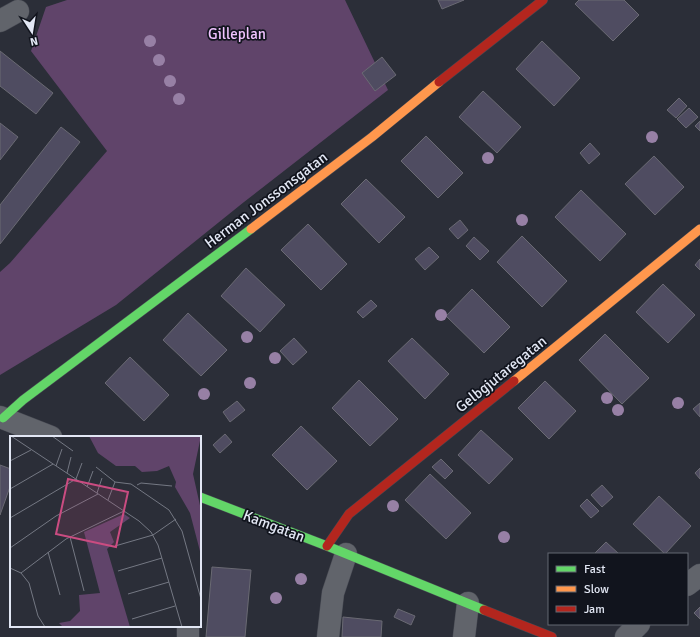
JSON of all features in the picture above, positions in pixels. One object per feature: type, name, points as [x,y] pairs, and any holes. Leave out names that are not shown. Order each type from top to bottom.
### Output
[{"type":"street","name":"Herman Jonssonsgatan","points":[[1,417],[372,137],[543,0]]},
{"type":"street","name":"Gelbgjutaregatan","points":[[337,550],[349,514],[580,328],[700,229]]},
{"type":"street","points":[[1,417],[48,436]]},
{"type":"street","name":"Kamgatan","points":[[201,500],[337,550],[552,637]]},
{"type":"street","points":[[328,637],[337,550]]},
{"type":"street","points":[[688,584],[700,575]]},
{"type":"street","points":[[464,637],[468,603]]},
{"type":"street","points":[[626,637],[638,625]]},
{"type":"green space","name":"Gilleplan","points":[[67,0],[345,0],[388,90],[244,202],[116,305],[0,375],[0,272],[10,263],[107,151],[31,51],[46,7]]},
{"type":"building","points":[[438,0],[464,0],[442,9]]},
{"type":"building","points":[[579,0],[624,0],[639,15],[613,41],[575,4]]},
{"type":"building","points":[[542,41],[580,78],[554,106],[516,69]]},
{"type":"building","points":[[0,51],[53,93],[36,114],[0,86]]},
{"type":"building","points":[[382,57],[396,75],[375,91],[362,73]]},
{"type":"building","points":[[483,91],[521,127],[497,153],[459,117]]},
{"type":"building","points":[[679,98],[687,106],[676,118],[667,110]]},
{"type":"building","points":[[689,108],[698,117],[686,128],[677,119]]},
{"type":"building","points":[[700,121],[700,131],[695,126]]},
{"type":"building","points":[[0,123],[18,137],[0,160]]},
{"type":"building","points":[[61,127],[80,142],[0,244],[0,205]]},
{"type":"building","points":[[426,136],[463,173],[438,198],[401,161]]},
{"type":"building","points":[[590,143],[600,154],[589,164],[580,153]]},
{"type":"building","points":[[654,156],[684,187],[655,215],[625,184]]},
{"type":"building","points":[[366,179],[405,217],[379,243],[341,204]]},
{"type":"building","points":[[581,190],[626,234],[600,261],[555,217]]},
{"type":"building","points":[[460,220],[468,230],[458,239],[449,229]]},
{"type":"building","points":[[308,224],[347,264],[321,290],[281,250]]},
{"type":"building","points":[[522,236],[567,281],[542,307],[497,262]]},
{"type":"building","points":[[474,237],[489,251],[480,260],[466,246]]},
{"type":"building","points":[[429,247],[439,257],[425,270],[415,259]]},
{"type":"building","points":[[700,259],[700,270],[695,265]]},
{"type":"building","points":[[246,268],[285,305],[260,332],[221,296]]},
{"type":"building","points":[[663,284],[695,315],[668,343],[636,312]]},
{"type":"building","points":[[472,289],[510,327],[484,353],[446,316]]},
{"type":"building","points":[[371,300],[377,306],[363,318],[357,312]]},
{"type":"building","points":[[188,313],[227,350],[201,376],[163,340]]},
{"type":"building","points":[[605,334],[649,378],[622,404],[579,360]]},
{"type":"building","points":[[294,338],[307,352],[293,365],[280,351]]},
{"type":"building","points":[[412,338],[449,374],[425,399],[388,361]]},
{"type":"building","points":[[130,357],[169,395],[144,421],[105,383]]},
{"type":"building","points":[[359,380],[398,419],[370,446],[332,408]]},
{"type":"building","points":[[545,381],[576,411],[549,439],[518,408]]},
{"type":"building","points":[[237,401],[245,410],[230,422],[223,412]]},
{"type":"building","points":[[700,403],[700,417],[693,409]]},
{"type":"building","points":[[301,426],[337,461],[307,490],[272,455]]},
{"type":"building","points":[[481,430],[513,459],[489,484],[458,455]]},
{"type":"building","points":[[225,434],[232,442],[220,453],[213,445]]},
{"type":"building","points":[[441,459],[453,471],[445,479],[432,467]]},
{"type":"building","points":[[0,465],[10,469],[10,487],[0,515]]},
{"type":"building","points":[[700,468],[700,479],[695,473]]},
{"type":"building","points":[[430,474],[471,513],[446,539],[405,500]]},
{"type":"building","points":[[602,485],[613,497],[602,507],[591,495]]},
{"type":"building","points":[[659,496],[691,526],[666,553],[664,553],[633,524]]},
{"type":"building","points":[[587,499],[599,511],[591,518],[580,506]]},
{"type":"building","points":[[606,542],[618,553],[595,553]]},
{"type":"building","points":[[212,567],[251,570],[245,637],[206,637]]},
{"type":"building","points":[[700,607],[700,619],[694,613]]},
{"type":"building","points":[[398,609],[415,616],[411,625],[394,617]]},
{"type":"building","points":[[343,617],[382,621],[381,637],[342,637]]},
{"type":"traffic: fast","points":[[3,418],[23,400],[251,229]]},
{"type":"traffic: fast","points":[[201,497],[327,546],[484,610]]},
{"type":"traffic: slow","points":[[251,229],[372,137],[439,82]]},
{"type":"traffic: slow","points":[[514,381],[700,229]]},
{"type":"traffic: jam","points":[[439,82],[543,0]]},
{"type":"traffic: jam","points":[[327,546],[349,514],[514,381]]},
{"type":"traffic: jam","points":[[484,610],[552,637]]}]
